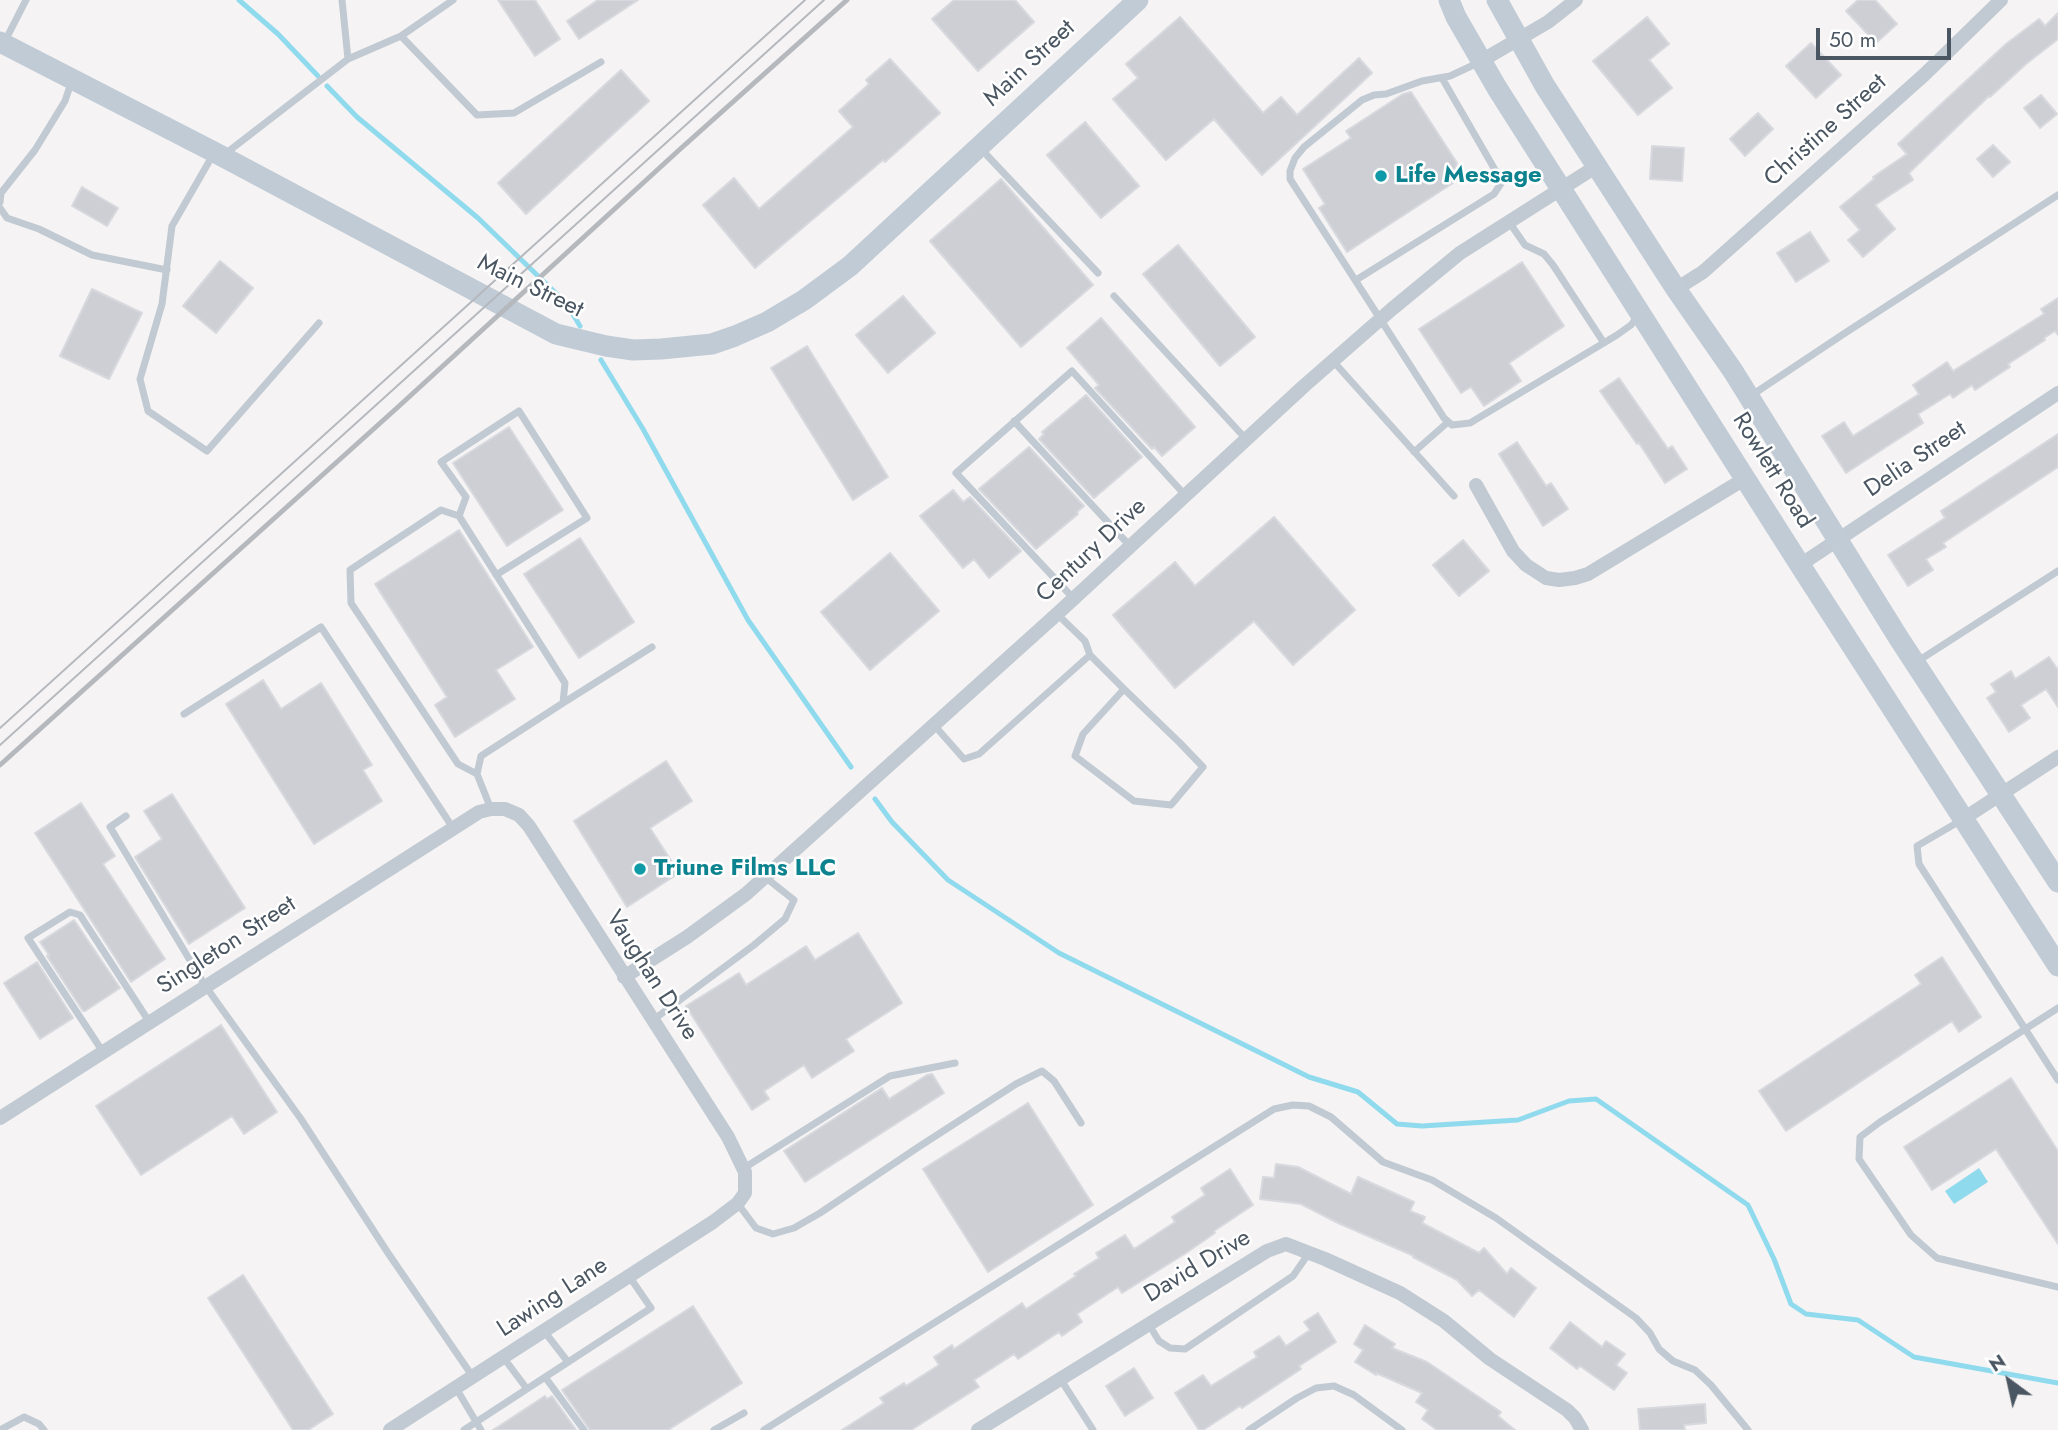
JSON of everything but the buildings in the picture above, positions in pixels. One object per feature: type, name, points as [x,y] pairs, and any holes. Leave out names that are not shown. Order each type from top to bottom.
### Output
[{"type":"main road","name":"Main Street","points":[[2,43],[218,154],[556,334],[633,350],[661,349],[712,344],[767,322],[804,300],[850,266],[1138,0]]},
{"type":"main road","name":"Rowlett Road","points":[[1449,0],[1481,61],[1640,314],[2058,966]]},
{"type":"main road","name":"Rowlett Road","points":[[1497,0],[1545,86],[1749,398],[1914,664],[2058,882]]},
{"type":"street","points":[[1481,61],[1548,22],[1576,0]]},
{"type":"street","name":"Christine Street","points":[[1676,289],[1703,272],[1924,75],[2001,0]]},
{"type":"street","name":"Century Drive","points":[[624,978],[746,894],[1074,599],[1332,361],[1460,253],[1597,166]]},
{"type":"street","name":"Delia Street","points":[[1800,565],[2058,393]]},
{"type":"street","points":[[1476,485],[1513,551],[1526,565],[1546,578],[1559,580],[1588,574],[1746,478]]},
{"type":"street","points":[[1963,819],[2058,757]]},
{"type":"street","name":"Vaughan Drive","points":[[485,810],[505,809],[519,815],[529,827],[728,1137],[744,1168]]},
{"type":"street","name":"Singleton Street","points":[[0,1118],[485,810]]},
{"type":"street","points":[[738,1203],[745,1193],[744,1168]]},
{"type":"street","name":"Lawing Lane","points":[[398,1428],[738,1203]]},
{"type":"street","name":"David Drive","points":[[978,1430],[1267,1251],[1286,1244],[1400,1293],[1444,1321],[1490,1359],[1567,1410],[1582,1430]]},
{"type":"lane","points":[[2,43],[26,0]]},
{"type":"lane","points":[[342,0],[348,59]]},
{"type":"lane","points":[[320,323],[207,452],[148,411],[140,379],[162,304],[172,226],[218,154],[348,59],[401,36],[453,0]]},
{"type":"lane","points":[[401,36],[477,114],[514,113],[601,62]]},
{"type":"lane","points":[[1481,61],[1442,78],[1422,81],[1362,100],[1304,147],[1295,158],[1290,179],[1451,425],[1470,423],[1604,344],[1631,325],[1640,314]]},
{"type":"lane","points":[[1356,280],[1494,194],[1502,182],[1442,78]]},
{"type":"lane","points":[[0,202],[1,192],[35,150],[65,101],[73,79]]},
{"type":"lane","points":[[979,147],[1098,273]]},
{"type":"lane","points":[[1749,398],[2058,195]]},
{"type":"lane","points":[[0,208],[7,218],[39,229],[92,255],[167,270]]},
{"type":"lane","points":[[1509,222],[1525,245],[1544,254],[1553,265],[1604,344]]},
{"type":"lane","points":[[1114,296],[1246,439]]},
{"type":"lane","points":[[1332,361],[1454,496]]},
{"type":"lane","points":[[1074,599],[956,473],[1072,371],[1186,495]]},
{"type":"lane","points":[[459,516],[466,497],[442,461],[519,411],[587,518],[496,575]]},
{"type":"lane","points":[[1014,421],[1131,546]]},
{"type":"lane","points":[[1414,452],[1448,422]]},
{"type":"lane","points":[[477,774],[458,764],[351,603],[350,570],[441,510],[459,516],[565,683],[563,703]]},
{"type":"lane","points":[[1914,664],[2058,571]]},
{"type":"lane","points":[[1057,614],[1085,641],[1090,655],[1203,767],[1171,804],[1134,801],[1075,756],[1083,734],[1124,689]]},
{"type":"lane","points":[[184,714],[321,626],[454,828]]},
{"type":"lane","points":[[485,810],[477,774],[481,756],[652,647]]},
{"type":"lane","points":[[933,725],[964,759],[979,754],[1090,655]]},
{"type":"lane","points":[[126,816],[110,827],[206,987],[301,1119],[473,1377]]},
{"type":"lane","points":[[1963,819],[1917,846],[1919,864],[2058,1080]]},
{"type":"lane","points":[[652,1021],[785,919],[794,900],[765,877]]},
{"type":"lane","points":[[103,1053],[28,938],[70,912],[80,915],[150,1023]]},
{"type":"lane","points":[[2058,1008],[1860,1137],[1859,1159],[1911,1235],[1937,1258],[2058,1287]]},
{"type":"lane","points":[[744,1168],[890,1076],[955,1063]]},
{"type":"lane","points":[[738,1203],[756,1228],[773,1234],[793,1228],[1016,1084],[1042,1071],[1054,1082],[1081,1123]]},
{"type":"lane","points":[[764,1430],[1274,1109],[1293,1105],[1309,1106],[1331,1117],[1383,1162],[1432,1180],[1496,1218],[1636,1318],[1659,1349],[1673,1361],[1695,1370],[1748,1430]]},
{"type":"lane","points":[[1149,1323],[1159,1340],[1170,1348],[1185,1349],[1293,1276],[1309,1253]]},
{"type":"lane","points":[[464,1430],[651,1308],[629,1276]]},
{"type":"lane","points":[[544,1331],[568,1362]]},
{"type":"lane","points":[[503,1357],[527,1389]]},
{"type":"lane","points":[[545,1377],[584,1430]]},
{"type":"lane","points":[[1060,1379],[1093,1430]]},
{"type":"lane","points":[[1249,1430],[1316,1388],[1334,1386],[1354,1395],[1402,1430]]},
{"type":"lane","points":[[456,1388],[481,1430]]},
{"type":"lane","points":[[715,1430],[744,1413]]},
{"type":"lane","points":[[0,1430],[24,1418],[39,1424],[44,1430]]},
{"type":"water","points":[[1979,1168],[1988,1182],[1954,1204],[1945,1191]]},
{"type":"waterway","points":[[239,0],[278,34],[318,76]]},
{"type":"waterway","points":[[327,86],[357,117],[478,218],[566,303],[580,326]]},
{"type":"waterway","points":[[601,360],[643,429],[748,620],[851,767]]},
{"type":"waterway","points":[[875,799],[892,822],[948,880],[1059,953],[1309,1077],[1358,1092],[1397,1124],[1422,1126],[1518,1120],[1569,1101],[1596,1099],[1748,1205],[1774,1259],[1791,1304],[1806,1314],[1858,1320],[1914,1357],[2058,1383]]},
{"type":"tram line","points":[[0,728],[805,0]]},
{"type":"tram line","points":[[0,745],[824,0]]},
{"type":"railway","points":[[0,765],[847,0]]},
{"type":"place","name":"Life Message","points":[[1381,176]]},
{"type":"place","name":"Triune Films LLC","points":[[640,869]]}]
